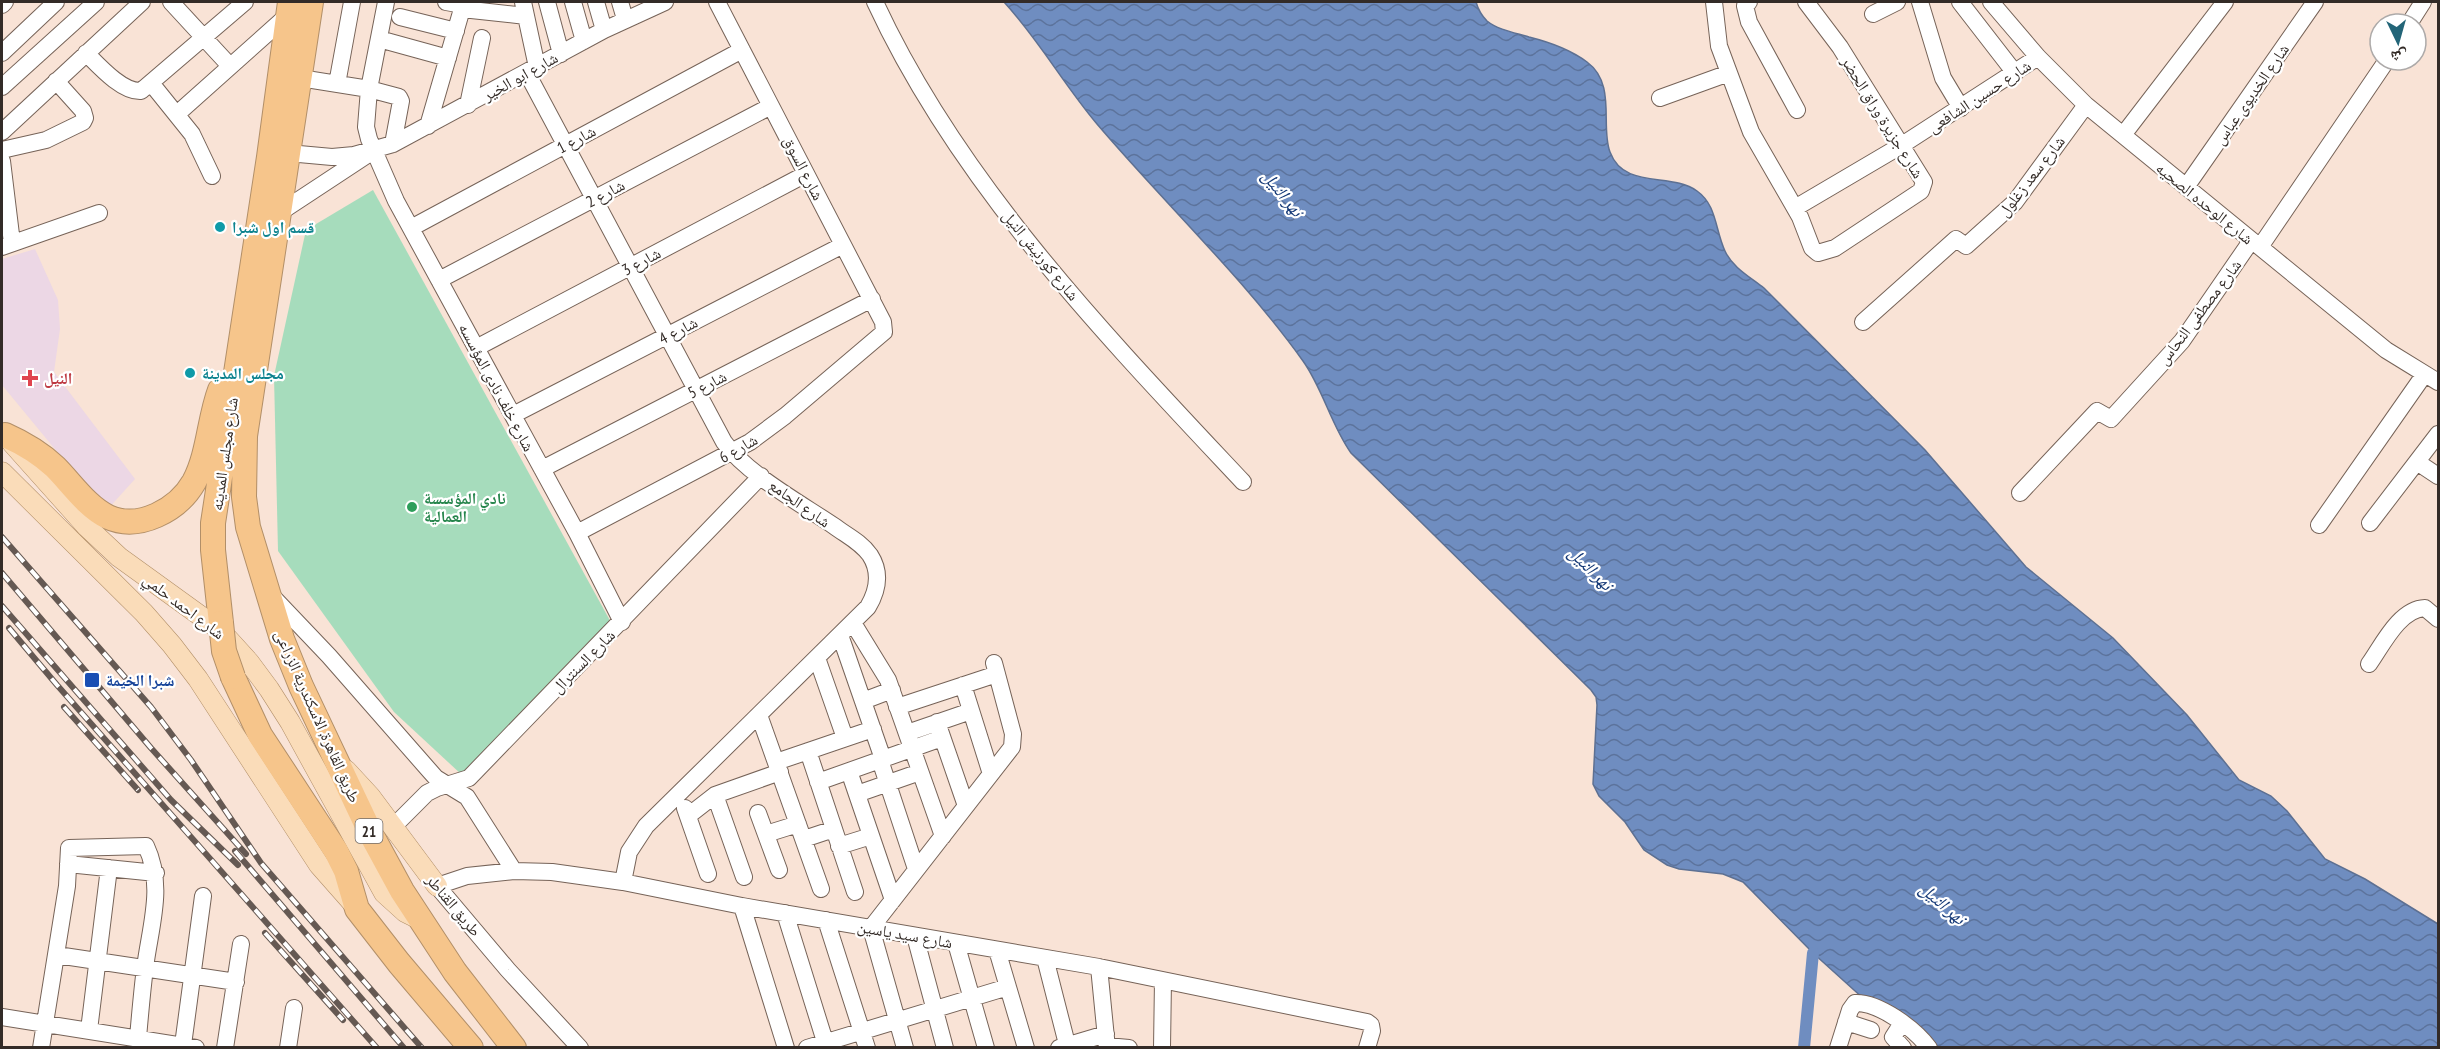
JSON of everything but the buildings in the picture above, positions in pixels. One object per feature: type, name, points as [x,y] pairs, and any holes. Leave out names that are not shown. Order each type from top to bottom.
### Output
[{"type":"highway","name":"شارع مجلس المدينه","points":[[267,591],[248,527],[243,467],[244,436],[311,2]]},
{"type":"highway","name":"شارع مجلس المدينه","points":[[290,8],[213,523],[213,550],[224,651],[233,677],[260,735],[336,851],[346,871],[357,909]]},
{"type":"highway","points":[[3,433],[43,456],[96,509],[109,517],[132,520],[156,516],[170,508],[193,483],[200,468],[219,392],[226,375],[238,360]]},
{"type":"highway","name":"طريق القاهرة, الاسكندرية الزراعى","points":[[267,591],[286,649],[334,757],[381,854],[419,919],[455,972],[514,1047]]},
{"type":"highway","name":"21","points":[[357,909],[399,963],[471,1047]]},
{"type":"main road","name":"شارع احمد حلمي","points":[[3,433],[87,527],[111,549],[220,630],[249,662],[269,688],[290,722],[384,892],[405,912],[419,919]]},
{"type":"main road","name":"شارع احمد حلمي","points":[[2,472],[144,613],[172,645],[198,679],[319,866],[357,909]]},
{"type":"main road","name":"طريق القناطر","points":[[334,757],[370,796],[437,886]]},
{"type":"street","points":[[2,5],[5,2]]},
{"type":"street","points":[[2,53],[56,2]]},
{"type":"street","points":[[2,87],[96,2]]},
{"type":"street","points":[[2,132],[142,2]]},
{"type":"street","points":[[171,2],[230,66]]},
{"type":"street","points":[[337,84],[351,2]]},
{"type":"street","name":"شارع خلف نادى المؤسسه","points":[[386,2],[369,89],[366,127],[369,139],[384,178],[577,533],[622,622]]},
{"type":"street","points":[[446,2],[524,9]]},
{"type":"street","points":[[547,2],[561,54]]},
{"type":"street","points":[[573,2],[584,40]]},
{"type":"street","points":[[597,2],[604,30]]},
{"type":"street","points":[[621,2],[634,11]]},
{"type":"street","name":"شارع ابو الخير","points":[[288,153],[332,157],[375,150],[393,144],[561,54],[634,11],[665,2]]},
{"type":"street","name":"شارع السوق","points":[[717,2],[872,299],[885,327],[881,336]]},
{"type":"street","name":"شارع كورنيش النيل","points":[[875,2],[926,95],[978,176],[1096,323],[1243,483]]},
{"type":"street","points":[[1714,2],[1716,31],[1751,132],[1767,163],[1796,208]]},
{"type":"street","points":[[1749,2],[1745,6],[1749,22],[1797,110]]},
{"type":"street","name":"شارع جزيرة وراق الحضر","points":[[1796,208],[1814,252],[1828,252],[1921,191],[1924,186],[1923,177],[1840,47],[1806,2]]},
{"type":"street","points":[[1873,14],[1897,2]]},
{"type":"street","points":[[1920,2],[1944,78],[1961,108]]},
{"type":"street","points":[[1960,2],[2015,73]]},
{"type":"street","name":"شارع الوحده الصحيه","points":[[1991,2],[2038,57],[2086,105],[2385,350],[2431,378]]},
{"type":"street","points":[[2123,135],[2224,2]]},
{"type":"street","name":"شارع الخديوى عباس","points":[[2186,187],[2315,2]]},
{"type":"street","points":[[86,53],[112,79],[136,91],[145,89],[238,4]]},
{"type":"street","points":[[428,126],[463,5]]},
{"type":"street","points":[[177,114],[290,8]]},
{"type":"street","name":"شارع الجامع","points":[[524,9],[532,70],[565,145],[731,452],[761,476],[863,547],[875,565],[877,587],[868,607],[646,826],[629,852],[623,882]]},
{"type":"street","points":[[400,17],[456,31]]},
{"type":"street","points":[[468,105],[482,38]]},
{"type":"street","points":[[379,39],[448,58]]},
{"type":"street","name":"شارع 1","points":[[411,228],[742,50]]},
{"type":"street","name":"شارع حسين الشافعى","points":[[1796,208],[1902,145],[2038,57]]},
{"type":"street","points":[[2256,244],[2378,72]]},
{"type":"street","points":[[1659,98],[1729,73]]},
{"type":"street","points":[[300,78],[369,89],[399,97],[401,100],[393,144]]},
{"type":"street","points":[[2,150],[46,140],[69,130],[85,118],[83,111],[56,81]]},
{"type":"street","points":[[151,83],[192,134],[212,176]]},
{"type":"street","name":"شارع 2","points":[[439,280],[771,105]]},
{"type":"street","name":"شارع سعد زغلول","points":[[1863,322],[1956,239],[1966,246],[2006,212],[2086,105]]},
{"type":"street","name":"شارع ابو الخير","points":[[279,213],[375,150]]},
{"type":"street","points":[[2,161],[7,245],[99,213]]},
{"type":"street","name":"شارع 3","points":[[476,348],[806,174]]},
{"type":"street","name":"شارع مصطفى النحاس","points":[[2020,493],[2097,411],[2111,419],[2182,340],[2256,244]]},
{"type":"street","name":"شارع 4","points":[[513,415],[843,245]]},
{"type":"street","name":"شارع 5","points":[[542,469],[872,299]]},
{"type":"street","name":"شارع 6","points":[[577,533],[731,452],[768,430],[881,336]]},
{"type":"street","points":[[2319,525],[2431,378]]},
{"type":"street","points":[[2370,523],[2439,434]]},
{"type":"street","points":[[2417,462],[2439,476]]},
{"type":"street","name":"شارع السنترال","points":[[393,827],[427,793],[446,784],[459,783],[469,778],[761,476]]},
{"type":"street","points":[[267,591],[329,656],[428,768],[446,784],[467,797],[514,871]]},
{"type":"street","points":[[2368,664],[2392,630],[2413,610],[2425,608],[2439,619]]},
{"type":"street","points":[[853,623],[878,662],[892,690],[943,836]]},
{"type":"street","points":[[840,635],[873,729],[888,784],[916,869]]},
{"type":"street","points":[[817,658],[845,738]]},
{"type":"street","points":[[897,707],[963,685],[995,668],[1014,740],[1012,747],[871,928],[905,1047]]},
{"type":"street","points":[[963,685],[991,774]]},
{"type":"street","points":[[862,700],[892,690]]},
{"type":"street","points":[[818,782],[881,759],[909,741],[940,730],[971,711]]},
{"type":"street","points":[[759,715],[821,890]]},
{"type":"street","points":[[688,816],[715,795],[808,751],[873,729]]},
{"type":"street","points":[[940,730],[966,806]]},
{"type":"street","points":[[808,751],[855,892]]},
{"type":"street","points":[[849,771],[893,900]]},
{"type":"street","points":[[857,794],[920,772]]},
{"type":"street","points":[[680,793],[708,874]]},
{"type":"street","points":[[715,795],[744,877]]},
{"type":"street","points":[[758,813],[778,870]]},
{"type":"street","points":[[766,834],[834,829]]},
{"type":"street","points":[[839,846],[871,836]]},
{"type":"street","points":[[69,856],[146,846],[156,873],[156,900],[145,968],[138,1038]]},
{"type":"street","points":[[69,856],[110,868],[156,873]]},
{"type":"street","points":[[40,1047],[57,955],[69,856]]},
{"type":"street","points":[[99,1037],[98,961],[110,868]]},
{"type":"street","name":"شارع سيد ياسين","points":[[437,886],[467,876],[514,871],[552,872],[623,882],[742,906],[1099,967],[1371,1025],[1372,1031],[1367,1047]]},
{"type":"street","name":"طريق القناطر","points":[[437,886],[508,970],[580,1047]]},
{"type":"street","points":[[2,1017],[45,1023],[99,1037],[138,1038],[179,1046],[203,896]]},
{"type":"street","points":[[742,906],[786,1047]]},
{"type":"street","points":[[785,913],[826,1045]]},
{"type":"street","points":[[826,920],[867,1047]]},
{"type":"street","points":[[915,936],[945,1047]]},
{"type":"street","points":[[956,943],[986,1047]]},
{"type":"street","points":[[225,1047],[241,944]]},
{"type":"street","points":[[997,950],[1026,1047]]},
{"type":"street","points":[[57,955],[236,982]]},
{"type":"street","points":[[1045,958],[1065,1047],[1106,1043],[1129,1047]]},
{"type":"street","points":[[1099,967],[1106,1043]]},
{"type":"street","points":[[1162,1047],[1163,980]]},
{"type":"street","points":[[807,1047],[826,1045],[861,1031],[1008,987]]},
{"type":"street","points":[[1838,1047],[1855,1003],[1877,1009],[1902,1023],[1929,1047]]},
{"type":"street","points":[[288,1047],[294,1008]]},
{"type":"street","points":[[1846,1022],[1871,1030]]},
{"type":"street","points":[[1902,1023],[1893,1037],[1903,1047]]},
{"type":"shaded area","name":"النيل","points":[[35,249],[58,300],[60,329],[54,372],[135,479],[106,511],[2,385],[2,259]]},
{"type":"green space","name":"نادي المؤسسة العمالية","points":[[373,190],[613,626],[462,775],[394,712],[278,551],[274,376],[306,230]]},
{"type":"water","name":"نهر النيل","points":[[1004,2],[1476,2],[1481,14],[1496,27],[1544,41],[1587,62],[1602,82],[1605,93],[1607,142],[1617,164],[1637,176],[1686,185],[1704,197],[1712,211],[1722,243],[1732,262],[1764,288],[1925,450],[2026,567],[2113,638],[2187,715],[2239,780],[2271,796],[2287,811],[2325,859],[2365,879],[2438,924],[2438,1047],[1934,1047],[1865,1000],[1813,953],[1743,882],[1723,874],[1679,869],[1667,865],[1644,850],[1625,822],[1599,796],[1593,784],[1597,705],[1596,697],[1591,690],[1351,453],[1303,361],[1255,299],[1097,124]]},
{"type":"waterway","points":[[1804,1048],[1813,953]]},
{"type":"railway","points":[[2,537],[151,707],[191,760],[261,863],[422,1048]]},
{"type":"railway","points":[[2,573],[151,748],[246,854]]},
{"type":"railway","points":[[2,606],[171,800],[238,865]]},
{"type":"railway","points":[[9,628],[377,1048]]},
{"type":"railway","points":[[64,707],[138,790]]},
{"type":"railway","points":[[235,851],[404,1048]]},
{"type":"railway","points":[[265,933],[343,1020]]},
{"type":"place","name":"قسم اول شبرا","points":[[220,227]]},
{"type":"place","name":"مجلس المدينة","points":[[190,373]]},
{"type":"place","name":"النيل","points":[[30,378]]},
{"type":"place","name":"نادي المؤسسة العمالية","points":[[412,507]]},
{"type":"place","name":"شبرا الخيمة","points":[[92,680]]}]
